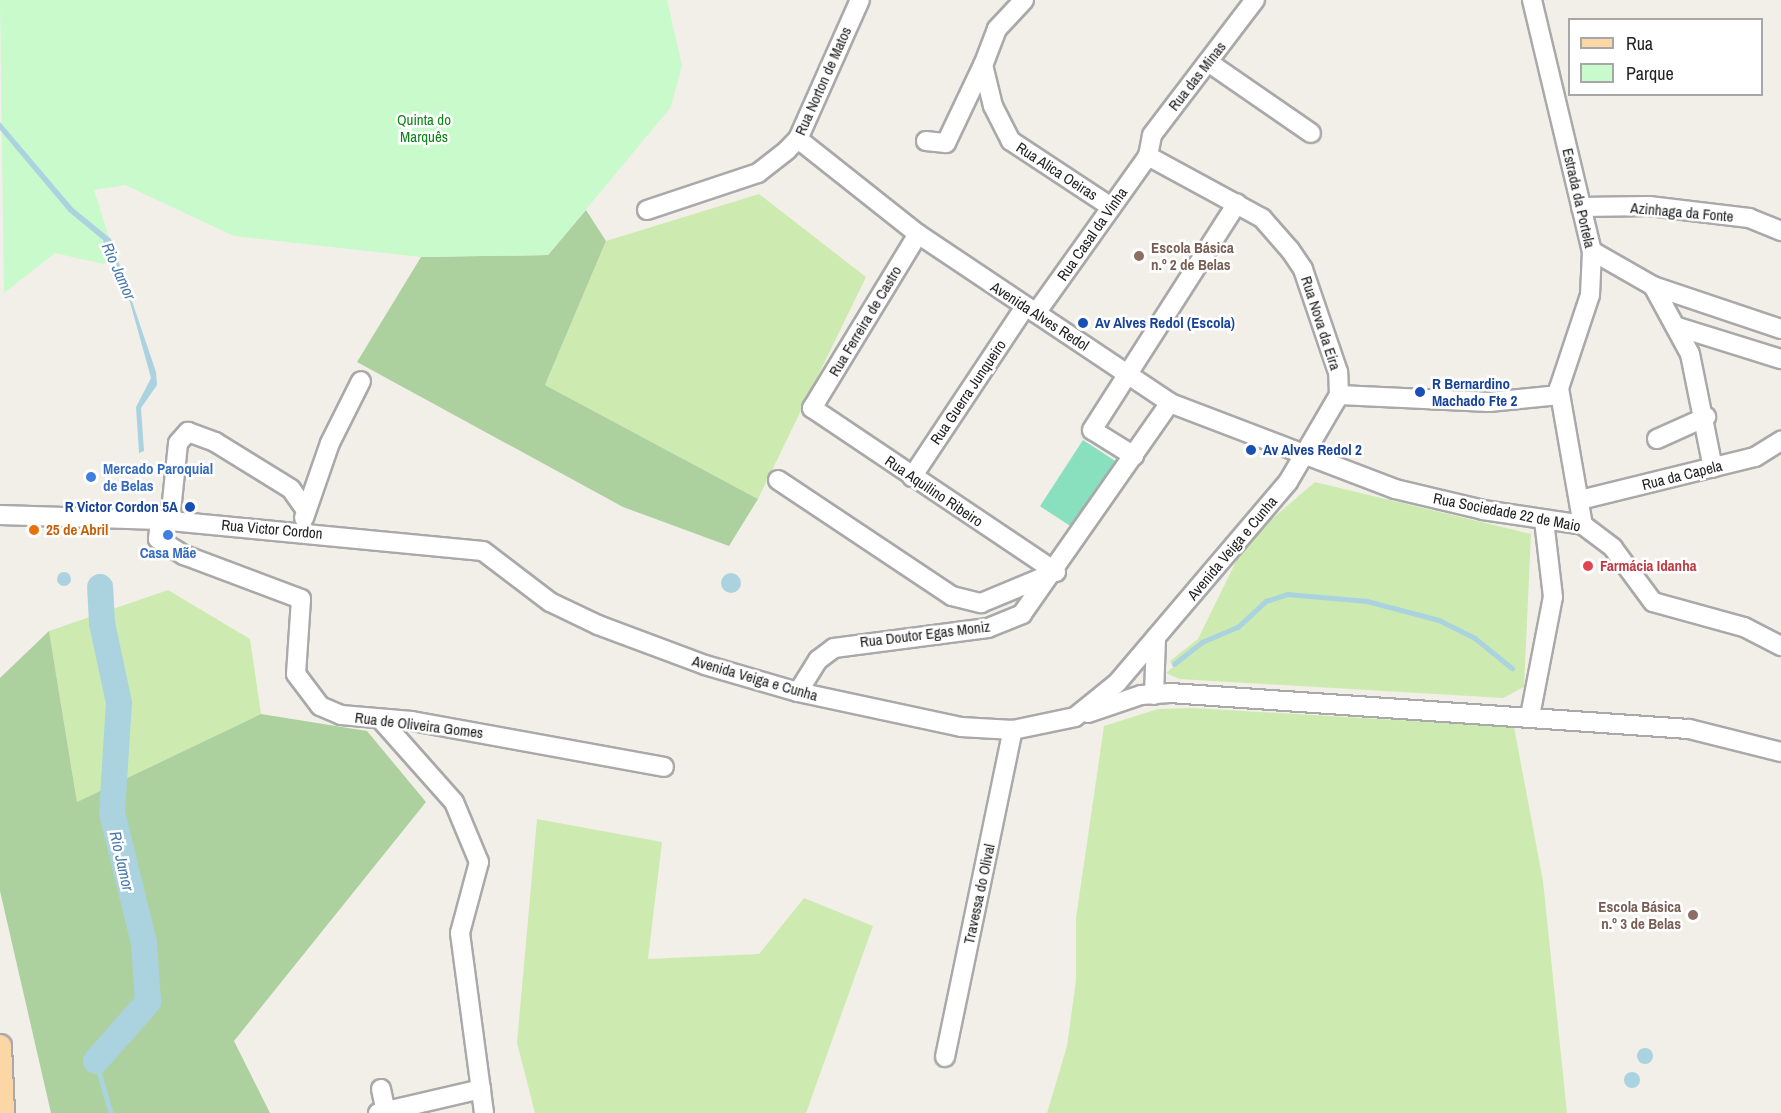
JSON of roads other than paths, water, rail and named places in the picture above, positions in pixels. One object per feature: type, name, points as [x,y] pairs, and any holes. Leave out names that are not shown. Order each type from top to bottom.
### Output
[{"type":"main road","points":[[0,1046],[3,1113]]},
{"type":"street","name":"Rua Norton de Matos","points":[[647,210],[758,173],[798,139],[860,0]]},
{"type":"street","points":[[926,141],[946,143],[997,29],[1024,0]]},
{"type":"street","name":"Rua das Minas","points":[[1148,156],[1152,135],[1255,0]]},
{"type":"street","name":"Estrada da Portela","points":[[1532,0],[1592,251],[1590,295],[1560,394]]},
{"type":"street","points":[[1208,62],[1311,133]]},
{"type":"street","name":"Rua Alica Oeiras","points":[[982,65],[993,106],[1011,141],[1111,207]]},
{"type":"street","name":"Avenida Alves Redol","points":[[798,139],[918,234],[1170,403],[1305,456]]},
{"type":"street","name":"Rua Nova da Eira","points":[[1148,156],[1262,218],[1303,269],[1338,372],[1339,395]]},
{"type":"street","name":"Rua Casal da Vinha","points":[[1031,310],[1148,156]]},
{"type":"street","points":[[1134,456],[1092,430],[1237,204]]},
{"type":"street","name":"Azinhaga da Fonte","points":[[1581,207],[1704,213],[1749,218],[1781,231]]},
{"type":"street","name":"Rua Ferreira de Castro","points":[[813,408],[918,234]]},
{"type":"street","points":[[1592,251],[1653,286],[1781,329]]},
{"type":"street","points":[[1653,286],[1678,327],[1700,383],[1713,468]]},
{"type":"street","name":"Rua Guerra Junqueiro","points":[[912,477],[1031,310]]},
{"type":"street","points":[[1678,327],[1781,358]]},
{"type":"street","points":[[302,532],[305,510],[361,381]]},
{"type":"street","points":[[1305,456],[1339,395],[1490,402],[1560,394],[1583,525]]},
{"type":"street","name":"Rua Doutor Egas Moniz","points":[[798,692],[818,660],[834,648],[988,628],[1022,614],[1056,572],[1170,403]]},
{"type":"street","name":"Rua Aquilino Ribeiro","points":[[813,408],[912,477],[1056,572]]},
{"type":"street","points":[[1657,439],[1706,417]]},
{"type":"street","points":[[165,521],[178,443],[188,432],[215,442],[291,489],[305,510]]},
{"type":"street","name":"Rua da Capela","points":[[1580,500],[1755,457],[1781,441]]},
{"type":"street","name":"Rua Sociedade 22 de Maio","points":[[1305,456],[1395,489],[1544,520],[1583,525],[1613,548],[1653,602],[1744,627],[1781,646]]},
{"type":"street","name":"Avenida Veiga e Cunha","points":[[374,538],[483,551],[550,602],[598,625],[705,665],[798,692],[921,721],[1013,730],[1075,717],[1117,683],[1305,456]]},
{"type":"street","points":[[778,480],[952,596],[981,603],[1056,572]]},
{"type":"street","name":"Rua Victor Cordon","points":[[0,515],[165,521],[374,538]]},
{"type":"street","points":[[1530,716],[1553,597],[1544,520]]},
{"type":"street","name":"Rua de Oliveira Gomes","points":[[165,521],[158,539],[184,555],[295,593],[301,598],[296,674],[304,692],[341,714],[382,721],[412,721],[664,767]]},
{"type":"street","points":[[1148,695],[1156,637]]},
{"type":"street","points":[[1138,658],[1148,695]]},
{"type":"street","points":[[1075,717],[1148,695],[1530,716],[1689,729],[1781,752]]},
{"type":"street","points":[[382,721],[454,802],[479,861],[460,933],[484,1113]]},
{"type":"street","name":"Travessa do Olival","points":[[945,1057],[1013,730]]},
{"type":"street","points":[[381,1089],[382,1111],[481,1089]]},
{"type":"water","points":[[0,122],[73,208],[111,239],[156,372],[157,385],[141,408],[144,451],[139,453],[136,407],[151,378],[130,302],[103,240],[69,212],[0,130]]},
{"type":"water","points":[[64,572],[69,574],[71,579],[69,584],[64,586],[59,584],[57,579],[59,574]]},
{"type":"water","points":[[731,573],[738,576],[741,583],[738,590],[731,593],[724,590],[721,583],[724,576]]},
{"type":"water","points":[[1645,1048],[1653,1056],[1645,1064],[1637,1056]]},
{"type":"water","points":[[1632,1072],[1638,1074],[1640,1080],[1638,1086],[1632,1088],[1626,1086],[1624,1080],[1626,1074]]},
{"type":"waterway","name":"Rio Jamor","points":[[96,1061],[148,1002],[144,943],[112,813],[119,703],[102,623],[100,587]]},
{"type":"waterway","points":[[1174,664],[1202,642],[1238,627],[1266,601],[1287,594],[1367,601],[1439,620],[1475,638],[1512,668]]},
{"type":"waterway","name":"Rio Jamor","points":[[96,1061],[111,1113]]},
{"type":"place","name":"Escola Básica n.º 2 de Belas","points":[[1139,256]]},
{"type":"place","name":"Av Alves Redol (Escola)","points":[[1083,323]]},
{"type":"place","name":"R Bernardino Machado Fte 2","points":[[1420,392]]},
{"type":"place","name":"Av Alves Redol 2","points":[[1251,450]]},
{"type":"place","name":"Mercado Paroquial de Belas","points":[[91,477]]},
{"type":"place","name":"R Victor Cordon 5A","points":[[190,507]]},
{"type":"place","name":"25 de Abril","points":[[34,530]]},
{"type":"place","name":"Casa Mãe","points":[[168,535]]},
{"type":"place","name":"Farmácia Idanha","points":[[1588,566]]},
{"type":"place","name":"Escola Básica n.º 3 de Belas","points":[[1693,915]]},
{"type":"park label","name":"Quinta do Marquês","points":[[424,128]]}]
